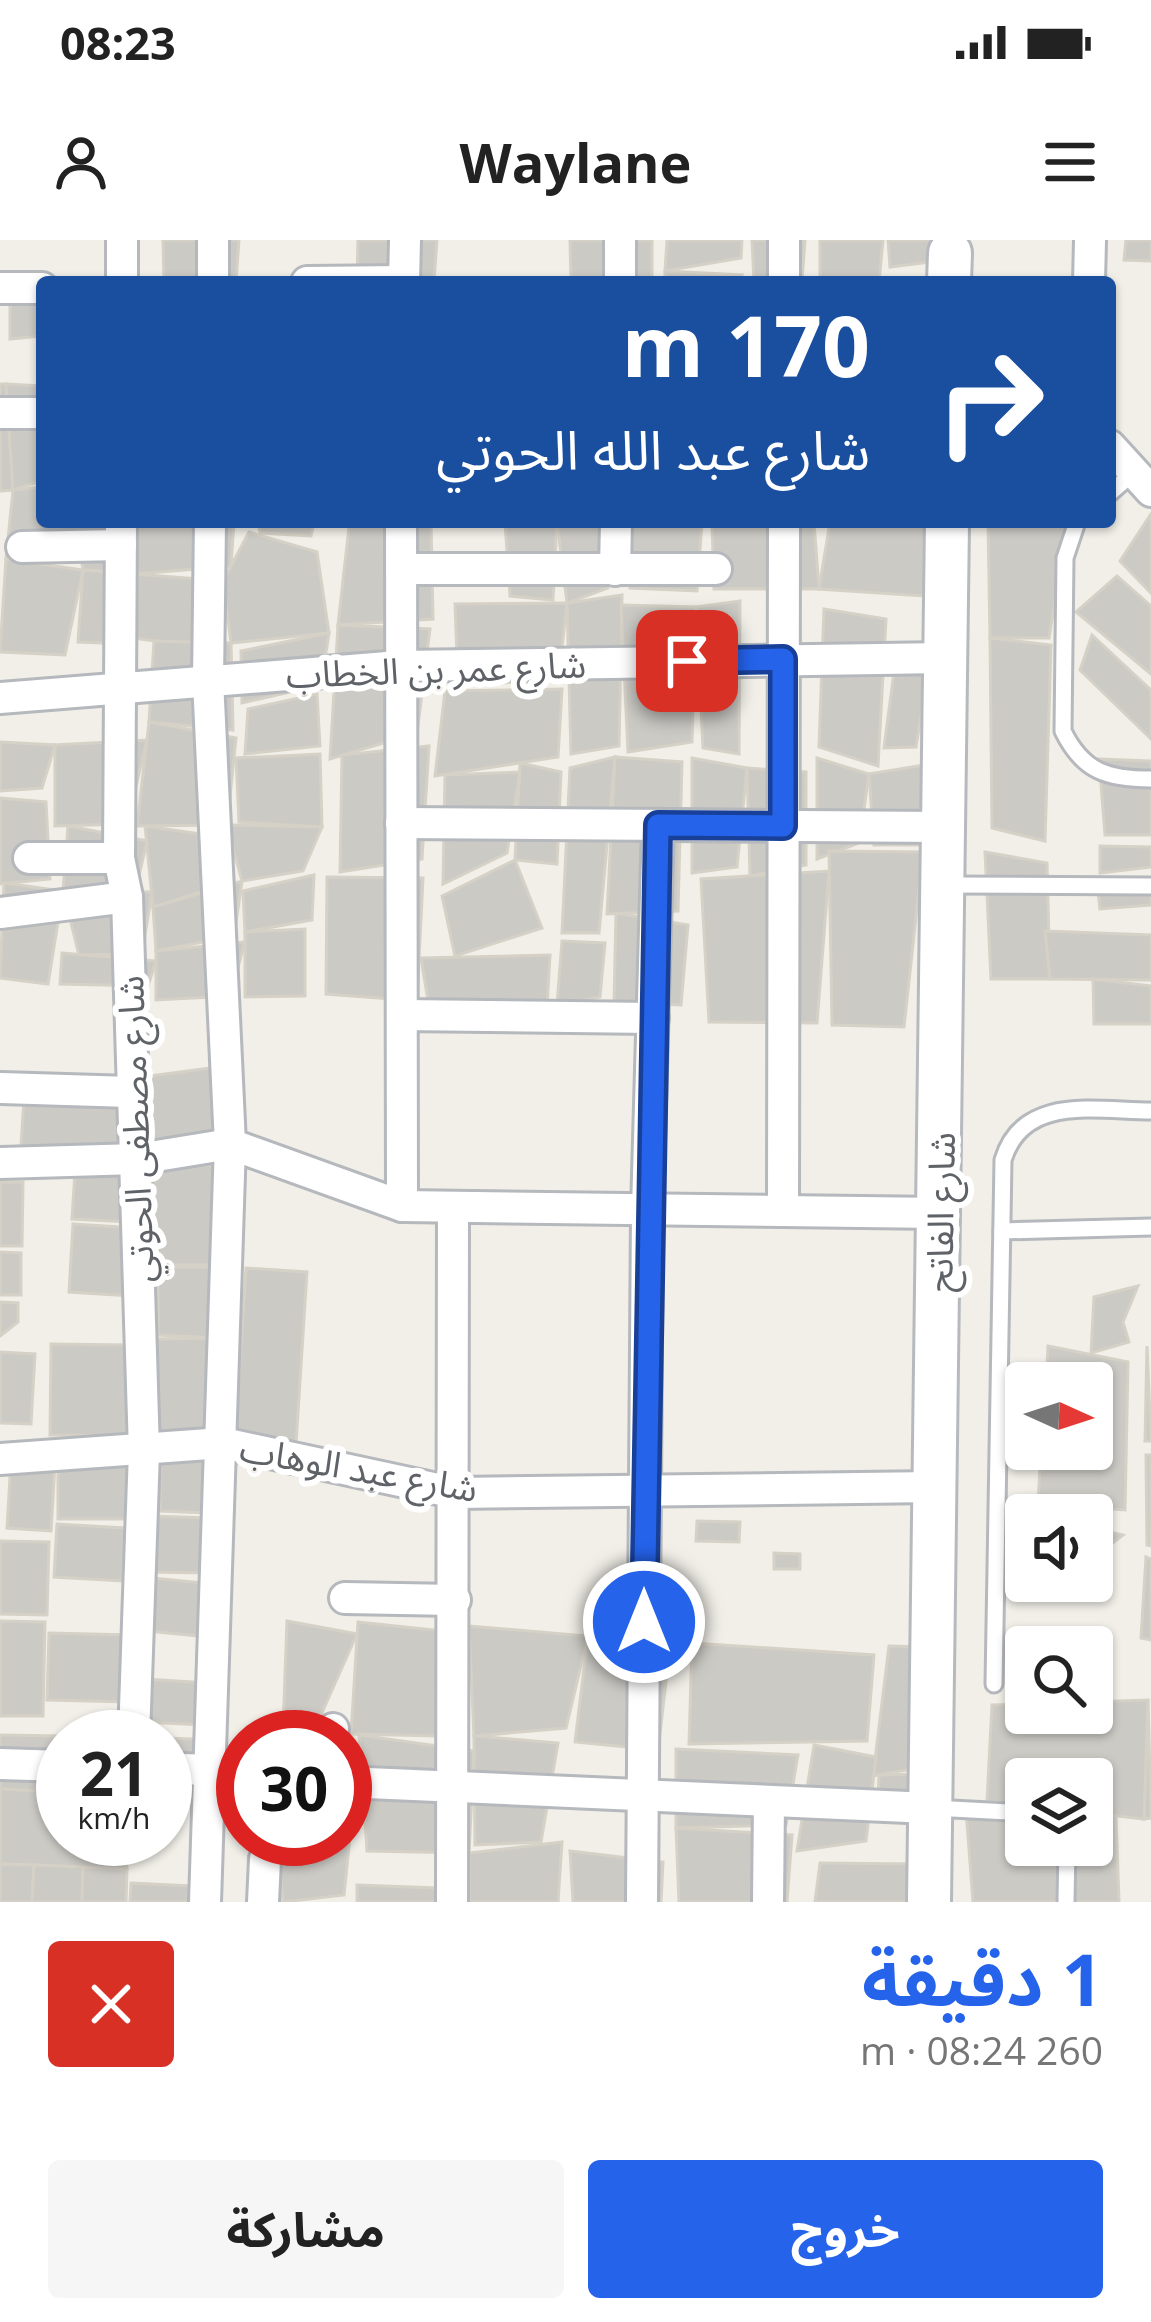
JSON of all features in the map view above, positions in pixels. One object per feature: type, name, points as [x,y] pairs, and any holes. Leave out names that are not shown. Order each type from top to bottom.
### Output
[{"type":"street","points":[[122,240],[122,276]]},
{"type":"street","points":[[213,276],[214,240]]},
{"type":"street","points":[[404,276],[405,240]]},
{"type":"street","points":[[620,240],[620,276]]},
{"type":"street","points":[[784,240],[784,276]]},
{"type":"street","points":[[1089,276],[1090,240]]},
{"type":"street","points":[[0,288],[36,288]]},
{"type":"street","points":[[0,413],[36,412]]},
{"type":"street","points":[[1116,457],[1132,486]]},
{"type":"street","points":[[210,528],[208,680],[230,1144],[223,1443],[227,1710]]},
{"type":"street","points":[[401,528],[403,1206]]},
{"type":"street","points":[[615,570],[616,528]]},
{"type":"street","points":[[783,1210],[784,528]]},
{"type":"street","name":"شارع الفاتح","points":[[929,1902],[947,528]]},
{"type":"street","points":[[22,547],[121,534]]},
{"type":"street","name":"شارع مصطفى الحوتي","points":[[121,534],[119,858],[127,897],[144,1450],[135,1710]]},
{"type":"street","points":[[401,569],[716,569]]},
{"type":"street","name":"شارع عمر بن الخطاب","points":[[0,698],[400,666],[945,658]]},
{"type":"street","points":[[401,824],[944,827]]},
{"type":"street","points":[[642,1902],[647,1210],[658,825]]},
{"type":"street","points":[[28,858],[119,858]]},
{"type":"street","points":[[0,913],[127,897]]},
{"type":"street","points":[[402,1015],[652,1018]]},
{"type":"street","points":[[1,1088],[131,1092]]},
{"type":"street","points":[[0,1163],[138,1159],[230,1144],[403,1206],[940,1213]]},
{"type":"street","points":[[452,1902],[453,1208]]},
{"type":"street","name":"شارع عبد الوهاب","points":[[0,1459],[223,1443],[456,1493],[935,1487]]},
{"type":"street","points":[[345,1598],[455,1600]]},
{"type":"street","points":[[0,1764],[36,1765]]},
{"type":"street","points":[[372,1783],[930,1808]]},
{"type":"street","points":[[768,1902],[769,1801]]},
{"type":"street","points":[[205,1902],[216,1839]]},
{"type":"street","points":[[263,1902],[265,1866]]},
{"type":"lane","points":[[1075,528],[1065,558],[1063,731],[1074,754],[1093,771],[1116,779],[1151,779]]},
{"type":"lane","points":[[943,885],[1151,886]]},
{"type":"lane","points":[[994,1684],[1003,1160],[1024,1123],[1047,1112],[1151,1111]]},
{"type":"lane","points":[[1002,1231],[1151,1228]]},
{"type":"lane","points":[[930,1808],[1005,1812]]},
{"type":"lane","points":[[1066,1902],[1067,1866]]},
{"type":"building","points":[[163,240],[239,240],[236,276],[164,276]]},
{"type":"building","points":[[358,240],[437,240],[434,276],[357,276]]},
{"type":"building","points":[[570,240],[652,240],[652,276],[571,276]]},
{"type":"building","points":[[667,240],[742,240],[741,258],[665,271]]},
{"type":"building","points":[[752,240],[805,240],[802,276],[754,276]]},
{"type":"building","points":[[820,240],[883,240],[880,276],[820,276]]},
{"type":"building","points":[[888,240],[935,240],[931,262],[890,267]]},
{"type":"building","points":[[1126,240],[1151,240],[1151,261],[1124,260]]},
{"type":"building","points":[[665,271],[742,275],[742,276],[665,276]]},
{"type":"building","points":[[36,297],[36,337],[10,339],[10,299]]},
{"type":"building","points":[[0,384],[6,384],[13,490],[0,491]]},
{"type":"building","points":[[6,384],[36,386],[36,483],[13,490]]},
{"type":"building","points":[[36,488],[36,528],[76,528],[82,561],[6,559],[13,490]]},
{"type":"building","points":[[1151,514],[1151,593],[1120,561]]},
{"type":"building","points":[[76,528],[130,528],[128,572],[83,570]]},
{"type":"building","points":[[138,528],[234,528],[231,566],[135,574]]},
{"type":"building","points":[[259,528],[313,528],[311,536],[260,533]]},
{"type":"building","points":[[349,528],[431,528],[433,619],[338,625]]},
{"type":"building","points":[[505,528],[557,528],[553,600],[510,596]]},
{"type":"building","points":[[558,528],[605,528],[608,588],[567,603]]},
{"type":"building","points":[[630,528],[702,528],[697,591],[630,588]]},
{"type":"building","points":[[712,528],[814,528],[819,589],[714,589]]},
{"type":"building","points":[[829,528],[936,528],[924,596],[819,589]]},
{"type":"building","points":[[988,528],[1067,528],[1049,638],[990,638]]},
{"type":"building","points":[[249,532],[317,552],[329,633],[231,643],[223,581]]},
{"type":"building","points":[[6,559],[83,570],[65,655],[0,652]]},
{"type":"building","points":[[83,570],[135,574],[128,644],[78,642]]},
{"type":"building","points":[[135,574],[223,581],[220,650],[133,638]]},
{"type":"building","points":[[1117,576],[1151,606],[1151,674],[1076,612]]},
{"type":"building","points":[[622,595],[619,746],[571,754],[567,603]]},
{"type":"building","points":[[740,601],[739,754],[703,748],[696,607]]},
{"type":"building","points":[[567,603],[558,681],[458,684],[455,604]]},
{"type":"building","points":[[621,605],[696,607],[692,742],[628,752]]},
{"type":"building","points":[[824,609],[886,619],[878,766],[819,747]]},
{"type":"building","points":[[338,625],[430,629],[417,733],[330,759]]},
{"type":"building","points":[[329,633],[321,685],[242,703],[241,651]]},
{"type":"building","points":[[1092,635],[1151,690],[1151,739],[1080,670]]},
{"type":"building","points":[[990,638],[1051,645],[1045,841],[992,828]]},
{"type":"building","points":[[154,641],[231,643],[233,730],[149,722]]},
{"type":"building","points":[[929,667],[916,747],[884,748],[894,672]]},
{"type":"building","points":[[562,689],[558,757],[435,776],[445,691]]},
{"type":"building","points":[[317,694],[320,746],[245,754],[248,709]]},
{"type":"building","points":[[149,722],[236,738],[227,825],[137,826]]},
{"type":"building","points":[[147,740],[127,824],[55,826],[55,745]]},
{"type":"building","points":[[0,742],[55,745],[42,788],[0,791]]},
{"type":"building","points":[[429,746],[422,859],[340,872],[342,755]]},
{"type":"building","points":[[320,754],[322,827],[239,822],[236,758]]},
{"type":"building","points":[[615,757],[682,762],[678,911],[607,914]]},
{"type":"building","points":[[615,757],[599,933],[562,933],[570,768]]},
{"type":"building","points":[[692,758],[747,768],[737,867],[692,873]]},
{"type":"building","points":[[817,758],[869,774],[859,843],[817,859]]},
{"type":"building","points":[[1099,759],[1151,761],[1151,835],[1105,835]]},
{"type":"building","points":[[520,763],[561,772],[557,864],[515,860]]},
{"type":"building","points":[[924,765],[921,845],[874,845],[869,774]]},
{"type":"building","points":[[747,768],[806,772],[806,865],[750,876]]},
{"type":"building","points":[[520,772],[507,853],[443,884],[445,775]]},
{"type":"building","points":[[0,798],[46,802],[50,879],[0,884]]},
{"type":"building","points":[[227,825],[322,827],[303,871],[242,881]]},
{"type":"building","points":[[68,826],[147,841],[138,880],[63,891]]},
{"type":"building","points":[[145,826],[222,837],[227,884],[153,907]]},
{"type":"building","points":[[1100,846],[1151,847],[1151,867],[1100,873]]},
{"type":"building","points":[[829,851],[923,852],[904,1027],[832,1025]]},
{"type":"building","points":[[985,852],[1047,863],[1050,979],[991,979]]},
{"type":"building","points":[[515,860],[542,928],[455,956],[442,896]]},
{"type":"building","points":[[829,871],[817,1023],[709,1022],[701,879]]},
{"type":"building","points":[[314,875],[312,920],[245,932],[243,891]]},
{"type":"building","points":[[327,877],[423,878],[417,1001],[326,994]]},
{"type":"building","points":[[242,881],[234,936],[156,951],[153,907]]},
{"type":"building","points":[[4,883],[63,891],[48,984],[0,978]]},
{"type":"building","points":[[63,891],[152,892],[142,954],[79,955]]},
{"type":"building","points":[[1151,891],[1151,905],[1100,909],[1098,892]]},
{"type":"building","points":[[616,913],[688,925],[681,1005],[614,1002]]},
{"type":"building","points":[[305,929],[305,996],[245,997],[245,932]]},
{"type":"building","points":[[1045,931],[1151,935],[1151,980],[1050,979]]},
{"type":"building","points":[[562,941],[605,943],[600,997],[557,1005]]},
{"type":"building","points":[[245,942],[230,996],[156,1000],[156,951]]},
{"type":"building","points":[[62,953],[156,961],[148,986],[60,984]]},
{"type":"building","points":[[550,955],[547,1008],[429,1007],[421,958]]},
{"type":"building","points":[[1093,979],[1151,986],[1151,1024],[1094,1024]]},
{"type":"building","points":[[211,1068],[218,1136],[142,1146],[134,1078]]},
{"type":"building","points":[[24,1099],[121,1106],[117,1151],[21,1145]]},
{"type":"building","points":[[151,1165],[222,1165],[222,1265],[150,1265]]},
{"type":"building","points":[[75,1171],[132,1174],[130,1222],[72,1219]]},
{"type":"building","points":[[0,1182],[23,1182],[22,1246],[0,1246]]},
{"type":"building","points":[[73,1224],[135,1228],[131,1296],[69,1292]]},
{"type":"building","points":[[0,1252],[21,1253],[21,1295],[0,1295]]},
{"type":"building","points":[[158,1267],[218,1267],[215,1338],[158,1335]]},
{"type":"building","points":[[246,1268],[307,1272],[296,1444],[235,1440]]},
{"type":"building","points":[[1138,1286],[1123,1322],[1129,1342],[1091,1353],[1094,1297]]},
{"type":"building","points":[[0,1302],[18,1303],[18,1322],[0,1336]]},
{"type":"building","points":[[215,1338],[215,1440],[154,1440],[154,1339]]},
{"type":"building","points":[[51,1344],[128,1345],[127,1436],[50,1435]]},
{"type":"building","points":[[1048,1346],[1128,1362],[1125,1510],[1113,1509],[1113,1494],[1039,1494],[1040,1470],[1113,1470],[1113,1362],[1047,1362]]},
{"type":"building","points":[[1147,1346],[1151,1441],[1145,1441]]},
{"type":"building","points":[[0,1352],[35,1354],[31,1424],[0,1423]]},
{"type":"building","points":[[1146,1455],[1151,1455],[1151,1546],[1147,1545]]},
{"type":"building","points":[[58,1458],[129,1458],[129,1519],[58,1519]]},
{"type":"building","points":[[161,1458],[211,1460],[209,1513],[160,1511]]},
{"type":"building","points":[[11,1460],[55,1463],[51,1531],[7,1528]]},
{"type":"building","points":[[150,1516],[208,1518],[207,1573],[149,1572]]},
{"type":"building","points":[[697,1521],[740,1522],[739,1542],[696,1541]]},
{"type":"building","points":[[57,1524],[125,1528],[122,1581],[54,1577]]},
{"type":"building","points":[[0,1541],[49,1542],[47,1615],[0,1614]]},
{"type":"building","points":[[774,1553],[800,1554],[800,1569],[774,1569]]},
{"type":"building","points":[[1146,1557],[1151,1559],[1151,1640],[1141,1638]]},
{"type":"building","points":[[152,1578],[204,1583],[199,1636],[147,1631]]},
{"type":"building","points":[[0,1621],[45,1622],[43,1710],[36,1710],[36,1716],[0,1716]]},
{"type":"building","points":[[287,1621],[357,1634],[323,1710],[284,1710]]},
{"type":"building","points":[[358,1622],[444,1631],[437,1736],[372,1734],[372,1710],[352,1710]]},
{"type":"building","points":[[469,1626],[588,1636],[566,1728],[474,1736]]},
{"type":"building","points":[[49,1633],[130,1635],[128,1702],[47,1700]]},
{"type":"building","points":[[588,1636],[671,1639],[658,1750],[575,1742]]},
{"type":"building","points":[[692,1643],[874,1655],[867,1741],[689,1744]]},
{"type":"building","points":[[889,1646],[923,1647],[923,1767],[873,1776]]},
{"type":"building","points":[[145,1679],[207,1683],[204,1725],[192,1724],[192,1710],[143,1710]]},
{"type":"building","points":[[1148,1700],[1151,1818],[1144,1819]]},
{"type":"building","points":[[1148,1700],[1144,1819],[1113,1815],[1113,1758],[1005,1758],[1005,1803],[987,1801],[992,1705],[1005,1705],[1005,1734],[1113,1734],[1113,1701]]},
{"type":"building","points":[[0,1735],[36,1736],[36,1791],[0,1789]]},
{"type":"building","points":[[474,1736],[558,1743],[541,1842],[475,1845]]},
{"type":"building","points":[[372,1737],[474,1751],[469,1853],[372,1851]]},
{"type":"building","points":[[192,1739],[214,1740],[212,1795],[192,1794]]},
{"type":"building","points":[[814,1745],[876,1757],[866,1841],[797,1851]]},
{"type":"building","points":[[676,1749],[798,1755],[786,1825],[676,1828]]},
{"type":"building","points":[[923,1774],[922,1808],[878,1800],[879,1775]]},
{"type":"building","points":[[0,1789],[36,1791],[36,1865],[0,1864]]},
{"type":"building","points":[[966,1810],[1005,1818],[1005,1866],[1064,1866],[1064,1902],[973,1902]]},
{"type":"building","points":[[1116,1816],[1119,1902],[1070,1902],[1069,1866],[1113,1866]]},
{"type":"building","points":[[676,1828],[792,1835],[787,1902],[679,1902]]},
{"type":"building","points":[[562,1842],[558,1902],[469,1902],[469,1853]]},
{"type":"building","points":[[570,1851],[663,1862],[661,1902],[573,1902]]},
{"type":"building","points":[[820,1863],[915,1864],[914,1902],[815,1902]]},
{"type":"building","points":[[0,1864],[34,1865],[32,1902],[0,1902]]},
{"type":"building","points":[[34,1865],[83,1867],[82,1902],[32,1902]]},
{"type":"building","points":[[51,1866],[127,1866],[127,1869]]},
{"type":"building","points":[[280,1866],[347,1866],[344,1895],[283,1902]]},
{"type":"building","points":[[83,1867],[127,1869],[126,1902],[82,1902]]},
{"type":"building","points":[[131,1883],[192,1886],[202,1902],[130,1902]]},
{"type":"building","points":[[357,1885],[437,1888],[436,1902],[357,1902]]},
{"type":"route","points":[[644,1622],[647,1210],[658,825],[783,826],[783,659],[687,661]]}]
